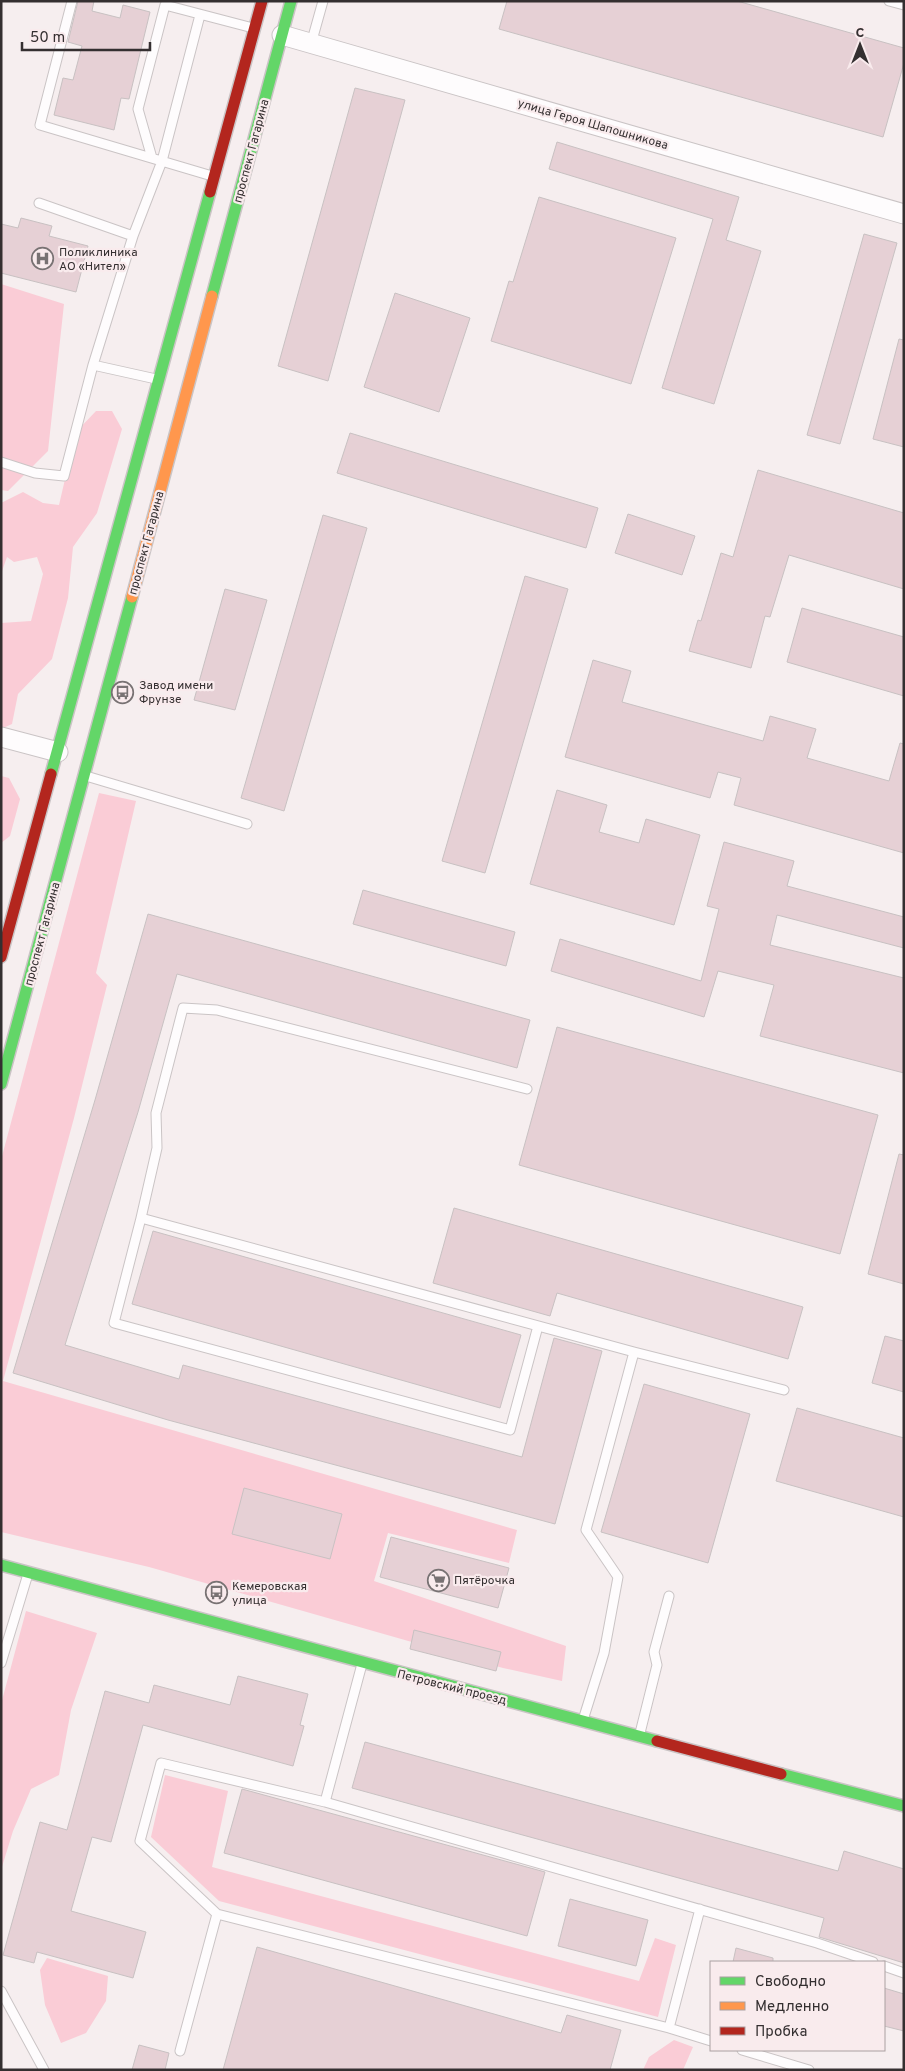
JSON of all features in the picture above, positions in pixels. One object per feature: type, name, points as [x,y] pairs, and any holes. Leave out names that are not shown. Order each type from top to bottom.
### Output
[{"type":"main road","points":[[1,957],[262,1]]},
{"type":"main road","name":"проспект Гагарина","points":[[1,1084],[291,1]]},
{"type":"main road","name":"Петровский проезд","points":[[1,1565],[28,1574],[904,1806]]},
{"type":"street","name":"улица Героя Шапошникова","points":[[282,35],[904,214]]},
{"type":"street","points":[[1,737],[58,752]]},
{"type":"lane","points":[[72,1],[40,125],[215,176]]},
{"type":"lane","points":[[310,44],[323,1]]},
{"type":"lane","points":[[889,1],[904,6]]},
{"type":"lane","points":[[152,158],[138,109],[165,5],[255,28]]},
{"type":"lane","points":[[1,462],[35,473],[64,476],[93,365],[133,236],[162,161],[200,15]]},
{"type":"lane","points":[[39,203],[133,236]]},
{"type":"lane","points":[[93,365],[160,380]]},
{"type":"lane","points":[[83,776],[247,824]]},
{"type":"lane","points":[[527,1089],[216,1010],[183,1008],[156,1113],[157,1148],[114,1323],[510,1430],[538,1326]]},
{"type":"lane","points":[[141,1218],[634,1352],[784,1390]]},
{"type":"lane","points":[[583,1720],[604,1653],[618,1577],[586,1530],[634,1352]]},
{"type":"lane","points":[[1,1662],[28,1574]]},
{"type":"lane","points":[[639,1736],[657,1665],[654,1652],[669,1596]]},
{"type":"lane","points":[[325,1802],[362,1663]]},
{"type":"lane","points":[[710,2041],[669,2028],[216,1914],[140,1841],[161,1763],[325,1802],[817,1943],[870,1961]]},
{"type":"lane","points":[[669,2028],[700,1909]]},
{"type":"lane","points":[[180,2051],[216,1914]]},
{"type":"lane","points":[[885,1966],[904,1973]]},
{"type":"lane","points":[[1,1991],[44,2070]]},
{"type":"lane","points":[[745,2051],[809,2070]]},
{"type":"shaded area","points":[[1,284],[64,304],[48,451],[8,491],[1,490]]},
{"type":"shaded area","points":[[96,411],[112,411],[122,429],[97,513],[73,547],[68,598],[52,659],[18,694],[12,724],[1,729],[1,623],[31,621],[43,574],[37,557],[14,562],[7,557],[1,574],[1,503],[23,492],[43,503],[59,505],[76,432]]},
{"type":"shaded area","points":[[1,776],[9,778],[20,799],[10,836],[1,843]]},
{"type":"shaded area","points":[[99,793],[136,801],[96,973],[107,985],[74,1118],[3,1381],[517,1530],[509,1563],[388,1533],[374,1581],[566,1646],[562,1681],[503,1668],[149,1567],[1,1532],[1,1160]]},
{"type":"shaded area","points":[[26,1611],[97,1633],[71,1710],[59,1775],[31,1789],[13,1831],[1,1870],[1,1704]]},
{"type":"shaded area","points":[[165,1775],[228,1791],[212,1867],[639,1981],[655,1938],[676,1945],[658,2017],[219,1901],[151,1837]]},
{"type":"shaded area","points":[[47,1958],[108,1976],[106,2001],[86,2033],[61,2043],[45,2005],[40,1970]]},
{"type":"shaded area","points":[[674,2040],[693,2047],[683,2070],[643,2070],[649,2057]]},
{"type":"building","points":[[78,1],[94,1],[92,11],[120,18],[123,5],[150,12],[129,99],[121,98],[114,130],[54,115],[63,78],[73,80],[82,46],[68,42]]},
{"type":"building","points":[[507,1],[737,1],[904,48],[904,63],[883,137],[499,29]]},
{"type":"building","points":[[355,88],[405,100],[328,381],[278,366]]},
{"type":"building","points":[[557,142],[739,197],[726,240],[761,251],[714,404],[662,388],[713,219],[549,169]]},
{"type":"building","points":[[539,197],[676,238],[631,384],[491,341],[509,281],[513,282]]},
{"type":"building","name":"Поликлиника АО «Нител»","points":[[21,218],[52,226],[49,236],[88,246],[76,292],[1,273],[1,224],[18,228]]},
{"type":"building","points":[[864,234],[897,243],[840,444],[807,435]]},
{"type":"building","points":[[395,293],[470,318],[439,412],[364,387]]},
{"type":"building","points":[[899,339],[904,340],[904,447],[873,439]]},
{"type":"building","points":[[350,433],[598,508],[586,548],[337,473]]},
{"type":"building","points":[[758,470],[904,513],[904,589],[789,555],[770,617],[765,616],[751,668],[689,651],[698,620],[701,621],[721,553],[733,557]]},
{"type":"building","points":[[628,514],[695,536],[682,575],[615,553]]},
{"type":"building","points":[[323,515],[367,528],[284,811],[241,798]]},
{"type":"building","points":[[525,576],[568,589],[485,873],[442,861]]},
{"type":"building","points":[[225,589],[267,600],[235,710],[194,700]]},
{"type":"building","points":[[802,608],[904,637],[904,696],[787,662]]},
{"type":"building","points":[[593,660],[631,671],[622,702],[763,741],[770,716],[816,729],[807,758],[889,781],[900,743],[904,744],[904,853],[734,805],[741,778],[718,772],[710,798],[565,757]]},
{"type":"building","points":[[557,790],[607,805],[599,832],[639,843],[646,819],[700,835],[674,925],[530,884]]},
{"type":"building","points":[[724,842],[794,861],[787,886],[904,917],[904,948],[777,915],[770,945],[904,978],[904,1073],[760,1036],[774,985],[718,971],[704,1017],[551,971],[560,939],[701,981],[719,909],[707,906]]},
{"type":"building","points":[[363,890],[515,932],[506,966],[353,924]]},
{"type":"building","points":[[148,914],[530,1020],[517,1068],[177,974],[138,1112],[65,1345],[179,1379],[183,1365],[522,1457],[554,1338],[602,1351],[555,1524],[168,1420],[13,1373],[95,1100]]},
{"type":"building","points":[[557,1027],[878,1115],[840,1254],[519,1165]]},
{"type":"building","points":[[899,1154],[904,1155],[904,1284],[868,1274]]},
{"type":"building","points":[[454,1208],[803,1307],[788,1359],[557,1293],[550,1316],[433,1283]]},
{"type":"building","points":[[153,1231],[521,1335],[500,1408],[132,1304]]},
{"type":"building","points":[[885,1336],[904,1341],[904,1392],[872,1383]]},
{"type":"building","points":[[644,1384],[750,1414],[708,1563],[601,1532]]},
{"type":"building","points":[[797,1408],[904,1438],[904,1517],[776,1481]]},
{"type":"building","points":[[244,1488],[342,1514],[330,1559],[232,1534]]},
{"type":"building","points":[[391,1537],[509,1568],[498,1608],[380,1577]]},
{"type":"building","points":[[414,1630],[501,1652],[496,1671],[410,1649]]},
{"type":"building","points":[[238,1676],[308,1694],[300,1725],[304,1726],[293,1766],[143,1725],[111,1842],[92,1837],[71,1911],[146,1932],[133,1978],[37,1952],[34,1963],[3,1955],[40,1822],[67,1830],[105,1691],[149,1703],[154,1685],[230,1705]]},
{"type":"building","points":[[365,1742],[838,1871],[844,1851],[904,1869],[904,1963],[819,1937],[824,1918],[352,1788]]},
{"type":"building","points":[[242,1789],[545,1872],[527,1936],[224,1853]]},
{"type":"building","points":[[570,1899],[648,1920],[636,1966],[558,1946]]},
{"type":"building","points":[[257,1947],[561,2033],[567,2015],[621,2030],[610,2070],[223,2070]]},
{"type":"building","points":[[736,1948],[773,1958],[773,1961],[733,1961]]},
{"type":"building","points":[[885,1988],[904,1994],[904,2031],[885,2026]]},
{"type":"building","points":[[139,2045],[169,2053],[165,2070],[132,2070]]},
{"type":"traffic: fast","points":[[212,296],[291,1]]},
{"type":"traffic: fast","points":[[51,774],[210,192]]},
{"type":"traffic: fast","points":[[1,1084],[132,597]]},
{"type":"traffic: fast","points":[[1,1565],[657,1741]]},
{"type":"traffic: fast","points":[[781,1774],[904,1806]]},
{"type":"traffic: slow","points":[[132,597],[212,296]]},
{"type":"traffic: jam","points":[[210,192],[262,1]]},
{"type":"traffic: jam","points":[[1,957],[51,774]]},
{"type":"traffic: jam","points":[[657,1741],[781,1774]]},
{"type":"place","name":"Поликлиника АО «Нител»","points":[[43,259]]},
{"type":"place","name":"Завод имени Фрунзе","points":[[123,692]]},
{"type":"place","name":"Пятёрочка","points":[[438,1580]]},
{"type":"place","name":"Кемеровская улица","points":[[216,1593]]}]
